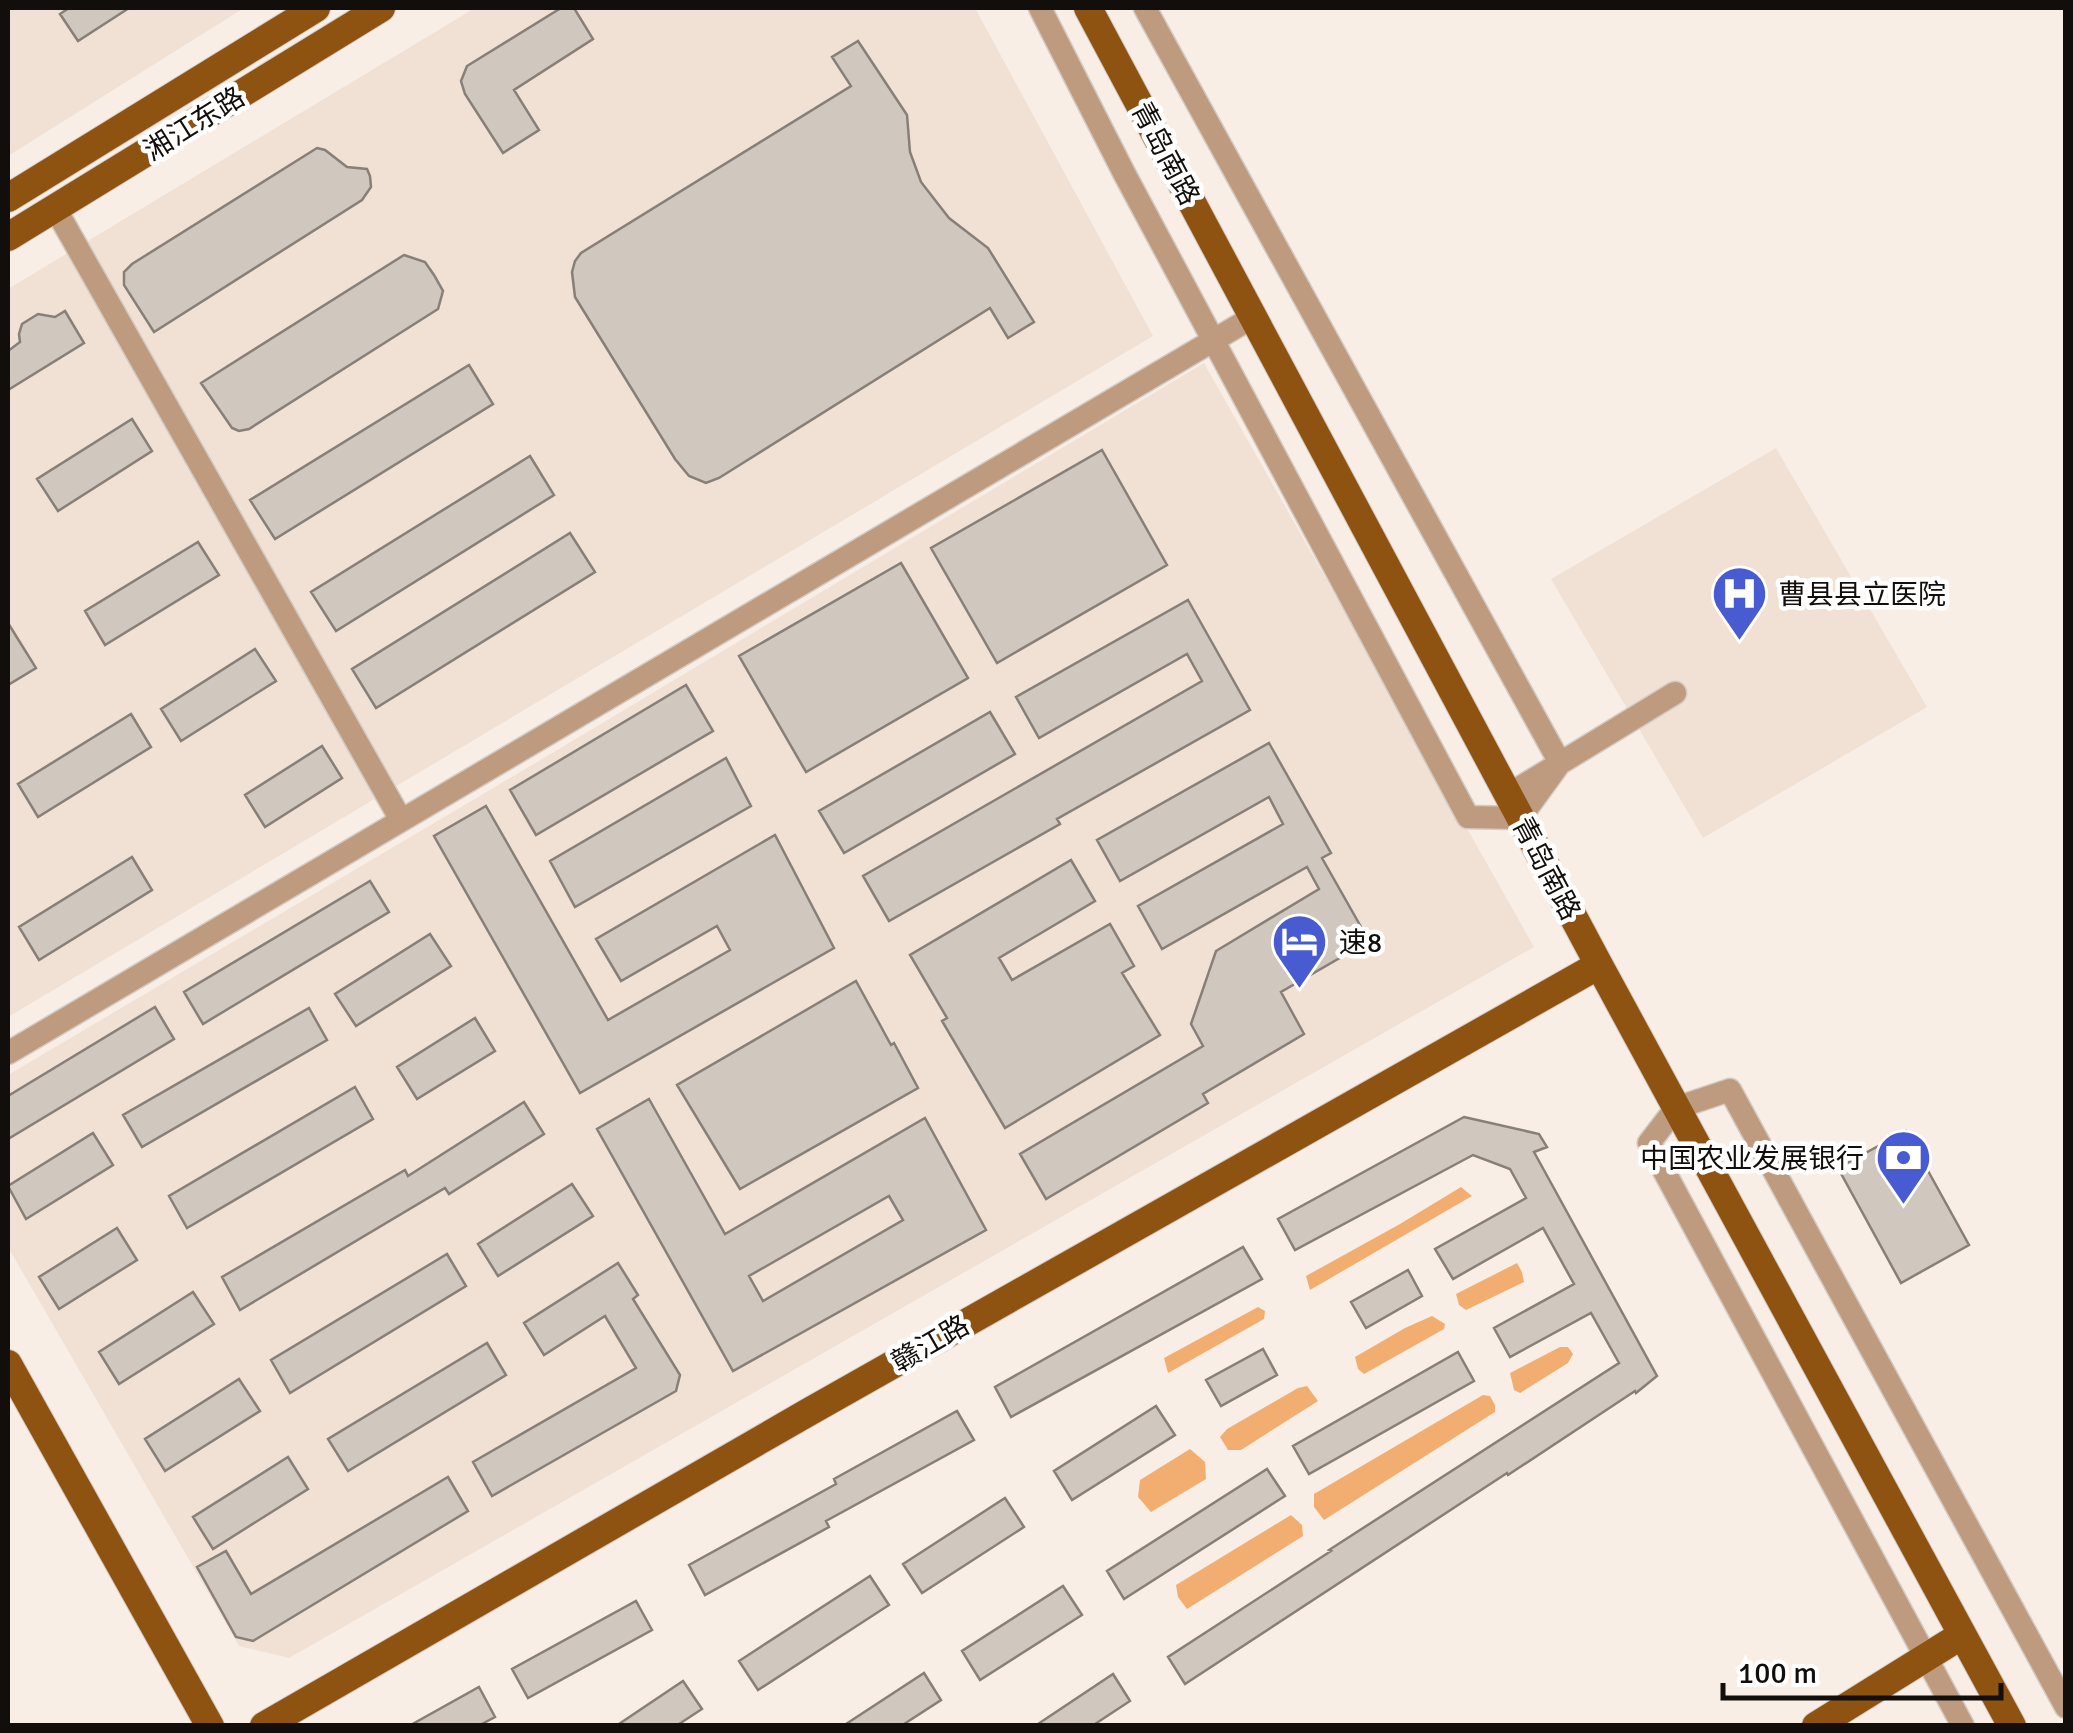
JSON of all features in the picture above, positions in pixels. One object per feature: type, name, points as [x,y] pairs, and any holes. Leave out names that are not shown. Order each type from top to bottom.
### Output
[{"type":"main road","name":"湘江东路","points":[[8,198],[316,8]]},
{"type":"main road","name":"湘江东路","points":[[8,238],[381,8]]},
{"type":"main road","name":"青岛南路","points":[[1088,8],[1599,965],[2012,1726]]},
{"type":"main road","name":"赣江路","points":[[264,1726],[1599,965]]},
{"type":"main road","points":[[8,1364],[210,1726]]},
{"type":"main road","points":[[1816,1726],[1962,1635]]},
{"type":"street","points":[[1040,8],[1468,817],[1514,806],[1560,763],[1675,693]]},
{"type":"street","points":[[1145,8],[1560,763]]},
{"type":"street","points":[[55,208],[401,820]]},
{"type":"street","points":[[8,1053],[1253,317]]},
{"type":"street","points":[[1963,1726],[1649,1144],[1676,1108],[1730,1090],[2066,1707]]},
{"type":"shaded area","points":[[8,8],[244,8],[8,156]]},
{"type":"shaded area","points":[[475,8],[975,8],[1153,336],[8,1017],[8,289]]},
{"type":"shaded area","points":[[1204,363],[1534,947],[289,1658],[239,1646],[8,1247],[8,1075]]},
{"type":"shaded area","name":"曹县县立医院","points":[[1776,448],[1927,707],[1703,838],[1551,579]]},
{"type":"shaded area","points":[[1461,1187],[1472,1196],[1310,1290],[1306,1276]]},
{"type":"shaded area","points":[[1517,1263],[1524,1282],[1466,1310],[1459,1305],[1456,1294]]},
{"type":"shaded area","points":[[1258,1307],[1265,1311],[1264,1319],[1168,1373],[1164,1358]]},
{"type":"shaded area","points":[[1432,1316],[1445,1324],[1444,1329],[1364,1374],[1358,1369],[1355,1357]]},
{"type":"shaded area","points":[[1560,1347],[1568,1347],[1573,1354],[1568,1363],[1520,1393],[1514,1390],[1510,1373]]},
{"type":"shaded area","points":[[1307,1386],[1318,1401],[1241,1450],[1228,1450],[1220,1437],[1227,1429]]},
{"type":"shaded area","points":[[1483,1395],[1490,1396],[1495,1412],[1324,1520],[1314,1507],[1314,1494]]},
{"type":"shaded area","points":[[1190,1449],[1205,1462],[1206,1479],[1151,1512],[1138,1497],[1140,1480]]},
{"type":"shaded area","points":[[1291,1515],[1302,1525],[1303,1536],[1187,1609],[1178,1597],[1176,1585]]},
{"type":"building","points":[[69,8],[129,8],[78,41],[60,14]]},
{"type":"building","points":[[561,8],[574,8],[593,39],[514,90],[539,130],[503,153],[465,94],[461,81],[467,66]]},
{"type":"building","points":[[858,41],[907,115],[910,152],[921,182],[949,218],[988,248],[1034,322],[1008,338],[990,308],[706,483],[689,476],[675,459],[575,297],[575,261],[581,253],[851,86],[832,57]]},
{"type":"building","points":[[317,148],[347,167],[367,169],[371,187],[362,200],[154,332],[124,285],[124,272]]},
{"type":"building","points":[[404,255],[425,262],[434,275],[443,291],[438,309],[249,429],[232,428],[201,383]]},
{"type":"building","points":[[65,311],[84,343],[8,390],[8,351],[20,342],[22,324],[38,314],[55,317]]},
{"type":"building","points":[[469,365],[493,404],[275,539],[250,500]]},
{"type":"building","points":[[132,419],[152,451],[58,511],[37,479]]},
{"type":"building","points":[[1102,450],[1167,565],[997,663],[931,548]]},
{"type":"building","points":[[530,456],[554,495],[336,631],[311,592]]},
{"type":"building","points":[[570,533],[595,572],[376,708],[352,669]]},
{"type":"building","points":[[198,542],[219,575],[105,645],[85,611]]},
{"type":"building","points":[[901,563],[968,678],[806,772],[739,656]]},
{"type":"building","points":[[1188,600],[1250,710],[1057,819],[1060,824],[889,921],[863,876],[1202,681],[1187,654],[1039,738],[1016,697]]},
{"type":"building","points":[[8,623],[36,668],[8,685]]},
{"type":"building","points":[[255,649],[276,681],[181,741],[161,709]]},
{"type":"building","points":[[686,685],[713,731],[536,835],[510,790]]},
{"type":"building","points":[[990,712],[1015,754],[844,853],[819,811]]},
{"type":"building","points":[[131,714],[151,747],[38,817],[18,784]]},
{"type":"building","points":[[1269,743],[1331,853],[1322,858],[1369,941],[1281,992],[1304,1034],[1203,1094],[1208,1103],[1046,1199],[1020,1154],[1203,1046],[1191,1024],[1216,951],[1319,889],[1307,867],[1162,949],[1138,906],[1283,824],[1269,797],[1120,881],[1097,840]]},
{"type":"building","points":[[322,746],[342,778],[265,827],[245,795]]},
{"type":"building","points":[[726,758],[751,806],[575,907],[550,861]]},
{"type":"building","points":[[486,806],[608,1020],[730,950],[717,926],[621,981],[596,939],[775,835],[834,948],[580,1093],[434,836]]},
{"type":"building","points":[[132,857],[152,890],[39,960],[19,927]]},
{"type":"building","points":[[1071,860],[1095,901],[999,958],[1012,980],[1110,924],[1134,966],[1122,973],[1160,1035],[1005,1128],[942,1021],[947,1018],[910,955]]},
{"type":"building","points":[[370,881],[389,912],[203,1024],[184,992]]},
{"type":"building","points":[[430,934],[451,966],[356,1026],[335,994]]},
{"type":"building","points":[[856,981],[918,1088],[740,1189],[677,1085]]},
{"type":"building","points":[[155,1007],[174,1039],[8,1139],[8,1096]]},
{"type":"building","points":[[309,1008],[327,1040],[142,1147],[123,1115]]},
{"type":"building","points":[[475,1018],[495,1051],[417,1099],[397,1067]]},
{"type":"building","points":[[355,1087],[373,1119],[187,1228],[169,1196]]},
{"type":"building","points":[[649,1099],[725,1234],[925,1118],[986,1230],[733,1371],[597,1129]],"holes":[[[889,1196],[903,1220],[763,1301],[749,1276]]]},
{"type":"building","points":[[524,1102],[544,1134],[449,1194],[445,1188],[240,1310],[222,1277],[405,1170],[408,1176]]},
{"type":"building","points":[[1464,1117],[1539,1134],[1547,1147],[1534,1152],[1657,1376],[1185,1684],[1168,1657],[1619,1363],[1591,1313],[1510,1357],[1494,1328],[1574,1284],[1543,1228],[1453,1279],[1435,1249],[1526,1198],[1510,1169],[1473,1155],[1295,1250],[1278,1219]]},
{"type":"building","name":"中国农业发展银行","points":[[1906,1131],[1969,1245],[1901,1283],[1838,1168]]},
{"type":"building","points":[[93,1133],[113,1165],[26,1219],[8,1186]]},
{"type":"building","points":[[572,1184],[593,1216],[498,1276],[478,1244]]},
{"type":"building","points":[[117,1228],[137,1260],[59,1309],[39,1277]]},
{"type":"building","points":[[1243,1247],[1262,1279],[1011,1417],[995,1387]]},
{"type":"building","points":[[447,1254],[466,1286],[290,1393],[271,1360]]},
{"type":"building","points":[[618,1263],[638,1295],[633,1299],[680,1375],[676,1391],[492,1496],[473,1462],[636,1368],[605,1316],[544,1355],[524,1323]]},
{"type":"building","points":[[1408,1270],[1422,1296],[1366,1328],[1351,1302]]},
{"type":"building","points":[[193,1292],[214,1324],[119,1384],[99,1352]]},
{"type":"building","points":[[487,1343],[506,1375],[348,1471],[328,1439]]},
{"type":"building","points":[[1263,1349],[1277,1375],[1221,1406],[1206,1380]]},
{"type":"building","points":[[1458,1352],[1474,1381],[1309,1474],[1293,1446]]},
{"type":"building","points":[[239,1379],[260,1411],[165,1471],[145,1439]]},
{"type":"building","points":[[1156,1406],[1175,1435],[1072,1500],[1054,1471]]},
{"type":"building","points":[[957,1411],[974,1440],[826,1521],[829,1527],[705,1595],[689,1565],[836,1484],[834,1479]]},
{"type":"building","points":[[288,1457],[308,1489],[213,1549],[193,1517]]},
{"type":"building","points":[[1267,1469],[1285,1496],[1124,1599],[1107,1571]]},
{"type":"building","points":[[448,1477],[468,1511],[253,1641],[236,1637],[197,1567],[226,1551],[251,1594]]},
{"type":"building","points":[[1005,1498],[1024,1527],[922,1593],[903,1564]]},
{"type":"building","points":[[870,1576],[889,1605],[758,1690],[739,1661]]},
{"type":"building","points":[[1063,1586],[1082,1615],[980,1680],[962,1651]]},
{"type":"building","points":[[636,1601],[652,1630],[528,1698],[512,1669]]},
{"type":"building","points":[[924,1673],[941,1700],[901,1726],[843,1726]]},
{"type":"building","points":[[1113,1674],[1130,1701],[1092,1726],[1035,1726]]},
{"type":"building","points":[[683,1681],[702,1709],[676,1726],[616,1726]]},
{"type":"building","points":[[479,1687],[495,1717],[478,1726],[409,1726]]},
{"type":"place","name":"曹县县立医院","points":[[1739,643]]},
{"type":"place","name":"速8","points":[[1300,991]]},
{"type":"place","name":"中国农业发展银行","points":[[1903,1207]]}]
